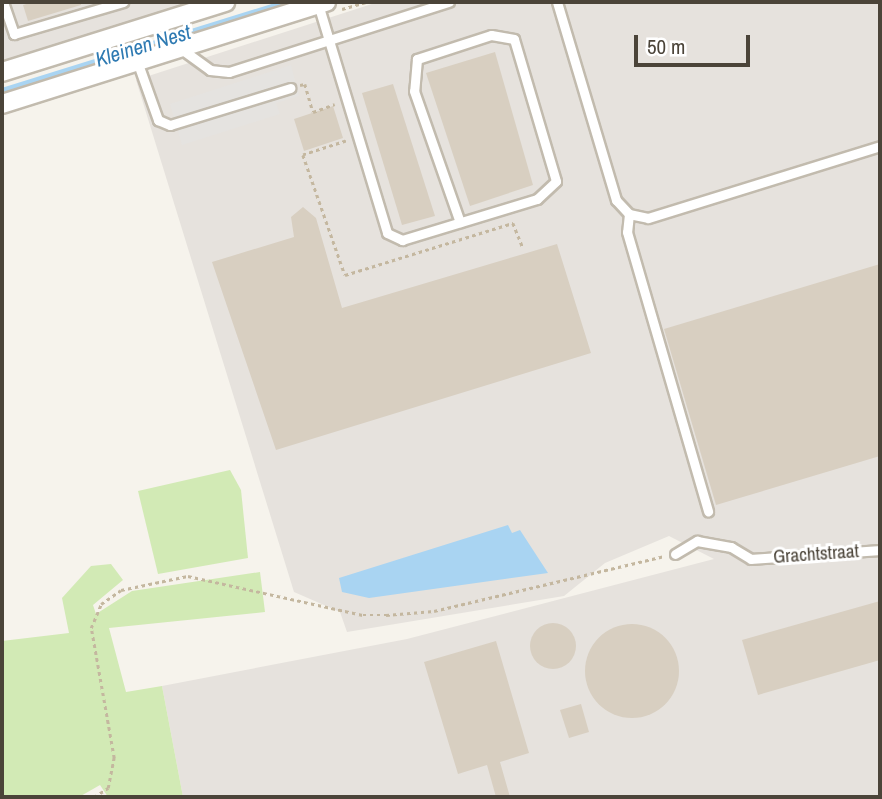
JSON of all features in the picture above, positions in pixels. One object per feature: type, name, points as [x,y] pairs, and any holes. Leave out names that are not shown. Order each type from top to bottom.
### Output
[{"type":"street","points":[[2,72],[225,2]]},
{"type":"street","points":[[2,104],[322,3]]},
{"type":"lane","points":[[3,2],[14,34],[123,2]]},
{"type":"lane","points":[[178,47],[210,70],[229,72],[449,2]]},
{"type":"lane","points":[[557,2],[617,200],[629,214],[648,218],[880,146]]},
{"type":"lane","points":[[322,3],[330,41],[387,233],[402,240],[537,199],[556,181],[514,39],[491,35],[417,59],[414,91],[460,222]]},
{"type":"lane","points":[[136,61],[158,120],[170,125],[290,88]]},
{"type":"lane","points":[[629,214],[627,232],[708,511]]},
{"type":"lane","name":"Grachtstraat","points":[[675,554],[696,541],[731,547],[751,559],[880,550]]},
{"type":"path","points":[[94,797],[108,788],[114,758],[91,628],[101,604],[121,590],[188,576],[363,615],[386,615],[434,611],[675,554]]},
{"type":"shaded area","points":[[2,2],[218,2],[2,64]]},
{"type":"shaded area","points":[[378,2],[880,2],[880,797],[183,797],[162,686],[407,639],[714,559],[669,536],[605,563],[564,596],[347,632],[340,612],[294,592],[136,80]]},
{"type":"shaded area","points":[[291,65],[299,96],[276,103],[280,114],[182,145],[170,104]]},
{"type":"green space","points":[[230,470],[241,490],[248,558],[158,574],[138,491]]},
{"type":"green space","points":[[111,564],[123,580],[93,605],[96,614],[132,591],[260,572],[265,612],[109,628],[126,692],[162,686],[183,797],[108,797],[100,785],[79,797],[2,797],[2,641],[69,633],[62,598],[91,566]]},
{"type":"water","points":[[508,525],[512,533],[520,530],[548,573],[369,598],[342,592],[339,578]]},
{"type":"building","points":[[33,2],[81,2],[81,5],[28,21],[23,5]]},
{"type":"building","points":[[495,52],[533,185],[470,206],[426,73]]},
{"type":"building","points":[[393,84],[435,216],[402,225],[362,93]]},
{"type":"building","points":[[333,106],[343,138],[304,151],[294,119]]},
{"type":"building","points":[[303,207],[316,218],[342,308],[557,244],[591,353],[276,450],[212,262],[294,237],[291,217]]},
{"type":"building","points":[[880,264],[880,456],[716,505],[664,329]]},
{"type":"building","points":[[880,601],[880,660],[758,695],[742,640]]},
{"type":"building","points":[[553,623],[569,630],[576,646],[569,662],[553,669],[537,662],[530,646],[537,630]]},
{"type":"building","points":[[632,624],[650,628],[665,638],[675,653],[679,671],[675,689],[665,704],[650,714],[632,718],[614,714],[599,704],[589,689],[585,671],[589,653],[599,638],[614,628]]},
{"type":"building","points":[[496,641],[529,753],[500,762],[510,797],[496,797],[487,765],[458,774],[424,662]]},
{"type":"building","points":[[581,704],[589,732],[569,738],[560,710]]},
{"type":"waterway","name":"Kleinen Nest","points":[[2,90],[285,2]]}]
